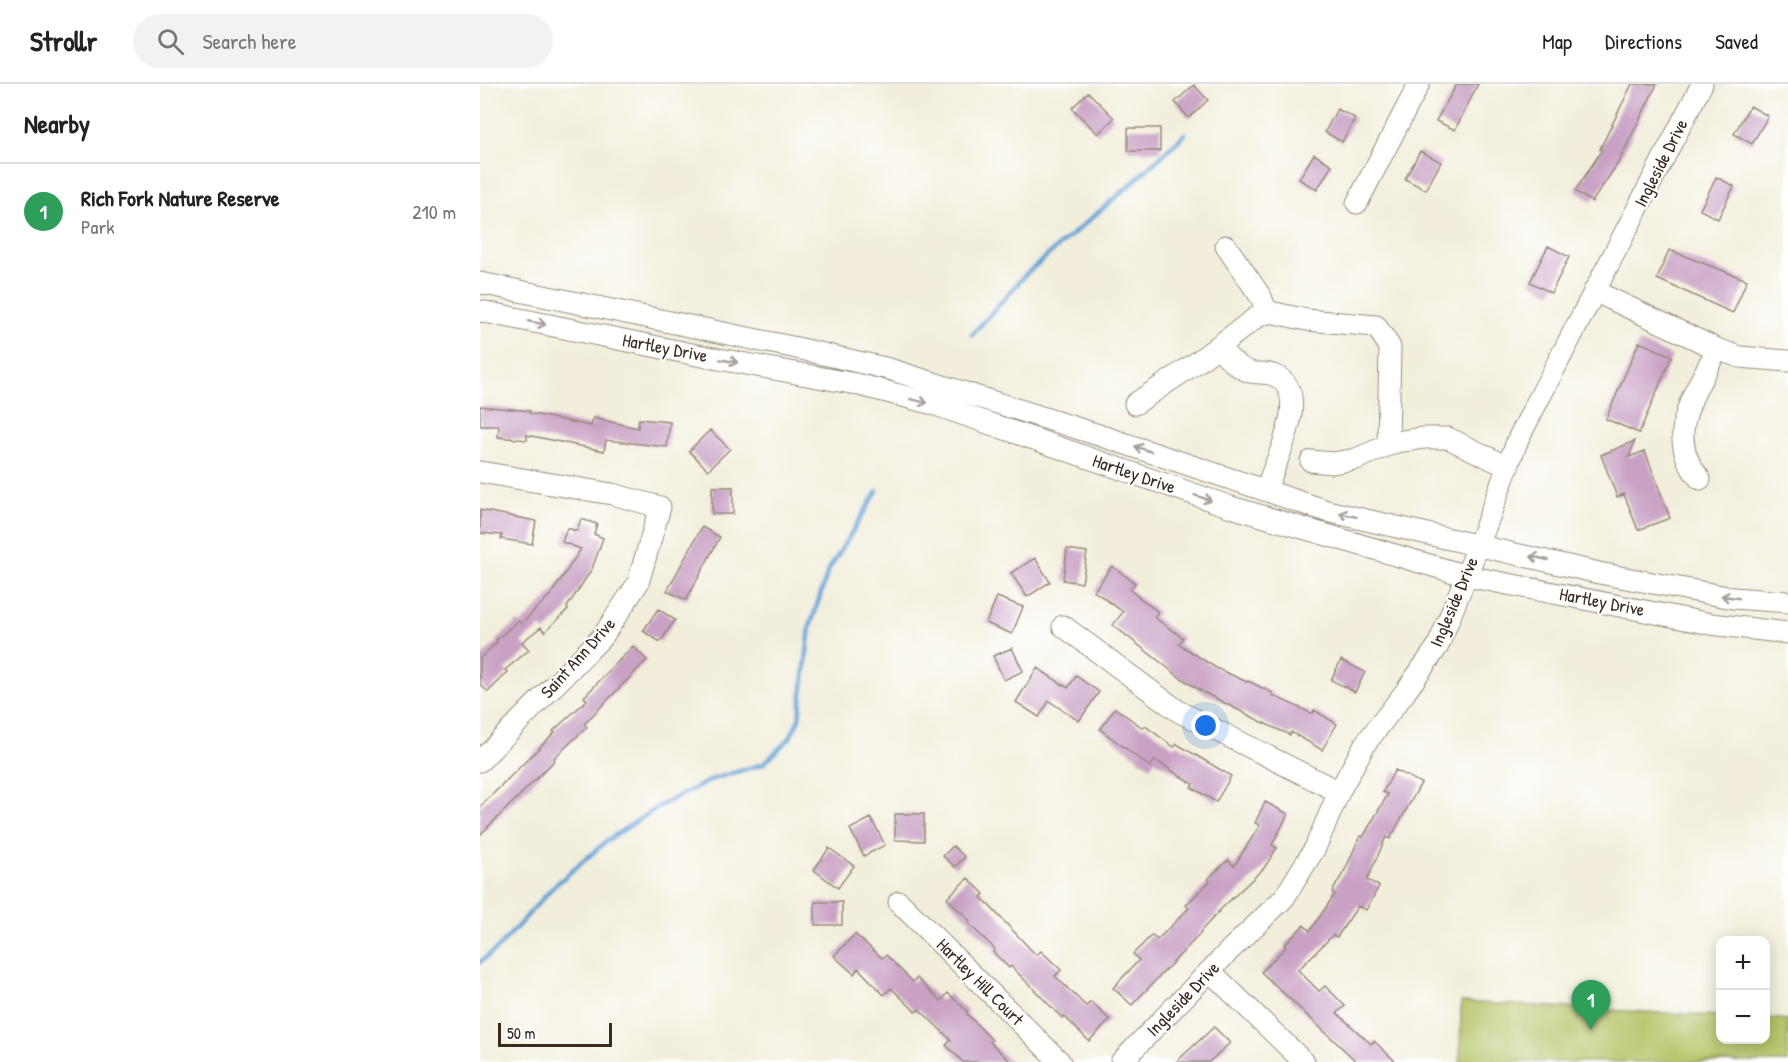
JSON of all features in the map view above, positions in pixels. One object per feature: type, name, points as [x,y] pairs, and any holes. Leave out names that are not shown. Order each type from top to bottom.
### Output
[{"type":"street","points":[[1357,203],[1419,84]]},
{"type":"street","name":"Ingleside Drive","points":[[1121,1062],[1284,898],[1315,848],[1339,792],[1365,744],[1438,646],[1467,576],[1518,439],[1702,84]]},
{"type":"street","points":[[1226,246],[1261,297],[1267,313]]},
{"type":"street","name":"Hartley Drive","points":[[480,283],[889,369],[1105,437],[1327,511],[1599,573],[1732,598],[1788,602]]},
{"type":"street","points":[[1594,291],[1740,357],[1788,361]]},
{"type":"street","name":"Hartley Drive","points":[[480,311],[697,355],[856,384],[930,403],[1231,507],[1467,576],[1711,624],[1788,633]]},
{"type":"street","points":[[1135,404],[1257,317],[1270,312],[1307,320],[1376,326],[1390,347],[1388,445]]},
{"type":"street","points":[[1218,346],[1232,362],[1249,371],[1273,375],[1286,384],[1292,400],[1292,413],[1270,479]]},
{"type":"street","points":[[1700,479],[1692,470],[1685,455],[1682,442],[1683,426],[1686,411],[1718,349]]},
{"type":"street","points":[[1311,461],[1333,463],[1356,459],[1396,442],[1424,438],[1448,438],[1508,466]]},
{"type":"street","name":"Saint Ann Drive","points":[[480,472],[612,494],[660,507],[638,583],[603,636],[480,760]]},
{"type":"street","points":[[1063,626],[1178,711],[1339,792]]},
{"type":"street","name":"Hartley Hill Court","points":[[899,902],[1060,1062]]},
{"type":"street","points":[[1210,971],[1304,1062]]},
{"type":"green space","points":[[1461,1002],[1716,1016],[1716,1044],[1770,1044],[1770,1018],[1788,1020],[1788,1062],[1460,1062]]},
{"type":"building","points":[[1457,84],[1478,84],[1455,130],[1436,121]]},
{"type":"building","points":[[1632,84],[1657,84],[1618,163],[1592,202],[1575,191],[1602,150],[1600,149]]},
{"type":"building","points":[[1194,85],[1208,100],[1189,118],[1175,102]]},
{"type":"building","points":[[1088,92],[1114,118],[1098,134],[1072,108]]},
{"type":"building","points":[[1750,106],[1768,116],[1752,144],[1734,134]]},
{"type":"building","points":[[1337,109],[1355,118],[1342,142],[1325,132]]},
{"type":"building","points":[[1128,128],[1160,128],[1160,151],[1128,151]]},
{"type":"building","points":[[1420,151],[1441,162],[1426,190],[1405,179]]},
{"type":"building","points":[[1314,154],[1332,165],[1317,190],[1299,179]]},
{"type":"building","points":[[1716,177],[1734,186],[1718,219],[1700,210]]},
{"type":"building","points":[[1548,246],[1569,257],[1551,293],[1530,282]]},
{"type":"building","points":[[1669,250],[1747,280],[1733,313],[1657,279]]},
{"type":"building","points":[[1639,342],[1672,356],[1639,433],[1606,419]]},
{"type":"building","points":[[480,406],[530,411],[529,413],[591,426],[593,418],[638,428],[639,419],[670,422],[667,447],[606,440],[604,451],[527,435],[527,440],[498,437],[499,426],[480,426]]},
{"type":"building","points":[[710,430],[730,449],[708,470],[689,451]]},
{"type":"building","points":[[1635,441],[1629,457],[1645,451],[1670,518],[1638,530],[1624,494],[1617,497],[1601,455]]},
{"type":"building","points":[[712,487],[733,487],[733,514],[712,514]]},
{"type":"building","points":[[480,510],[536,521],[532,544],[501,539],[502,535],[480,533]]},
{"type":"building","points":[[581,519],[597,524],[594,534],[603,538],[592,569],[567,607],[568,609],[545,632],[541,627],[522,642],[529,650],[505,670],[508,672],[488,692],[480,684],[480,658],[497,642],[496,640],[518,621],[521,624],[552,593],[581,549],[562,542],[567,528],[577,531]]},
{"type":"building","points":[[702,527],[720,537],[686,600],[667,591]]},
{"type":"building","points":[[1067,549],[1087,552],[1082,583],[1063,580]]},
{"type":"building","points":[[1035,558],[1050,582],[1027,597],[1011,573]]},
{"type":"building","points":[[1112,566],[1135,583],[1130,590],[1158,612],[1154,617],[1183,638],[1179,644],[1216,668],[1248,681],[1313,714],[1314,710],[1337,724],[1322,750],[1291,732],[1290,735],[1268,725],[1201,691],[1178,676],[1113,625],[1123,612],[1094,591]]},
{"type":"building","points":[[997,597],[1023,607],[1012,634],[986,623]]},
{"type":"building","points":[[658,609],[675,620],[660,642],[643,631]]},
{"type":"building","points":[[633,646],[647,660],[584,724],[587,727],[480,835],[480,807],[555,732],[553,731],[587,700],[584,697]]},
{"type":"building","points":[[1012,648],[1023,671],[1004,680],[993,656]]},
{"type":"building","points":[[1341,660],[1365,672],[1355,692],[1331,680]]},
{"type":"building","points":[[1037,668],[1068,688],[1076,676],[1099,692],[1079,721],[1049,701],[1039,717],[1016,702]]},
{"type":"building","points":[[1115,708],[1174,747],[1177,744],[1231,776],[1216,802],[1191,787],[1193,784],[1155,760],[1150,767],[1100,729]]},
{"type":"building","points":[[1395,770],[1421,783],[1390,839],[1386,837],[1367,880],[1379,886],[1366,910],[1358,906],[1337,937],[1333,935],[1298,970],[1319,991],[1325,986],[1345,1006],[1337,1013],[1371,1044],[1374,1041],[1396,1062],[1357,1062],[1261,972],[1304,925],[1310,931],[1335,894],[1332,892],[1360,836],[1363,837],[1388,794],[1383,792]]},
{"type":"building","points":[[1265,802],[1288,814],[1272,845],[1277,848],[1264,868],[1222,908],[1132,1005],[1113,988],[1139,960],[1133,954],[1152,935],[1157,940],[1189,908],[1186,905],[1228,860],[1234,866],[1260,825],[1255,823]]},
{"type":"building","points":[[895,814],[924,814],[924,841],[895,840]]},
{"type":"building","points":[[871,818],[885,845],[864,856],[850,829]]},
{"type":"building","points":[[953,846],[965,857],[955,867],[943,856]]},
{"type":"building","points":[[829,848],[854,866],[838,888],[814,870]]},
{"type":"building","points":[[968,878],[984,894],[981,897],[1036,955],[1041,951],[1061,970],[1055,976],[1086,1006],[1091,1002],[1110,1020],[1089,1041],[1064,1016],[1062,1018],[1011,966],[1009,968],[993,952],[995,949],[968,923],[970,921],[947,898]]},
{"type":"building","points":[[815,902],[842,902],[842,925],[815,925]]},
{"type":"building","points":[[855,934],[882,958],[886,955],[913,982],[917,978],[941,1001],[948,993],[992,1040],[990,1042],[1011,1062],[963,1062],[946,1045],[951,1040],[919,1009],[916,1012],[891,988],[884,995],[858,968],[854,974],[834,956]]},
{"type":"building","points":[[1214,1027],[1230,1043],[1209,1062],[1176,1062]]},
{"type":"waterway","points":[[972,335],[1027,273],[1129,186],[1185,134]]},
{"type":"waterway","points":[[480,962],[498,948],[553,887],[608,840],[661,805],[713,779],[763,764],[790,738],[799,719],[810,627],[828,571],[877,491]]},
{"type":"place","name":"Rich Fork Nature Reserve","points":[[1591,1030]]}]
